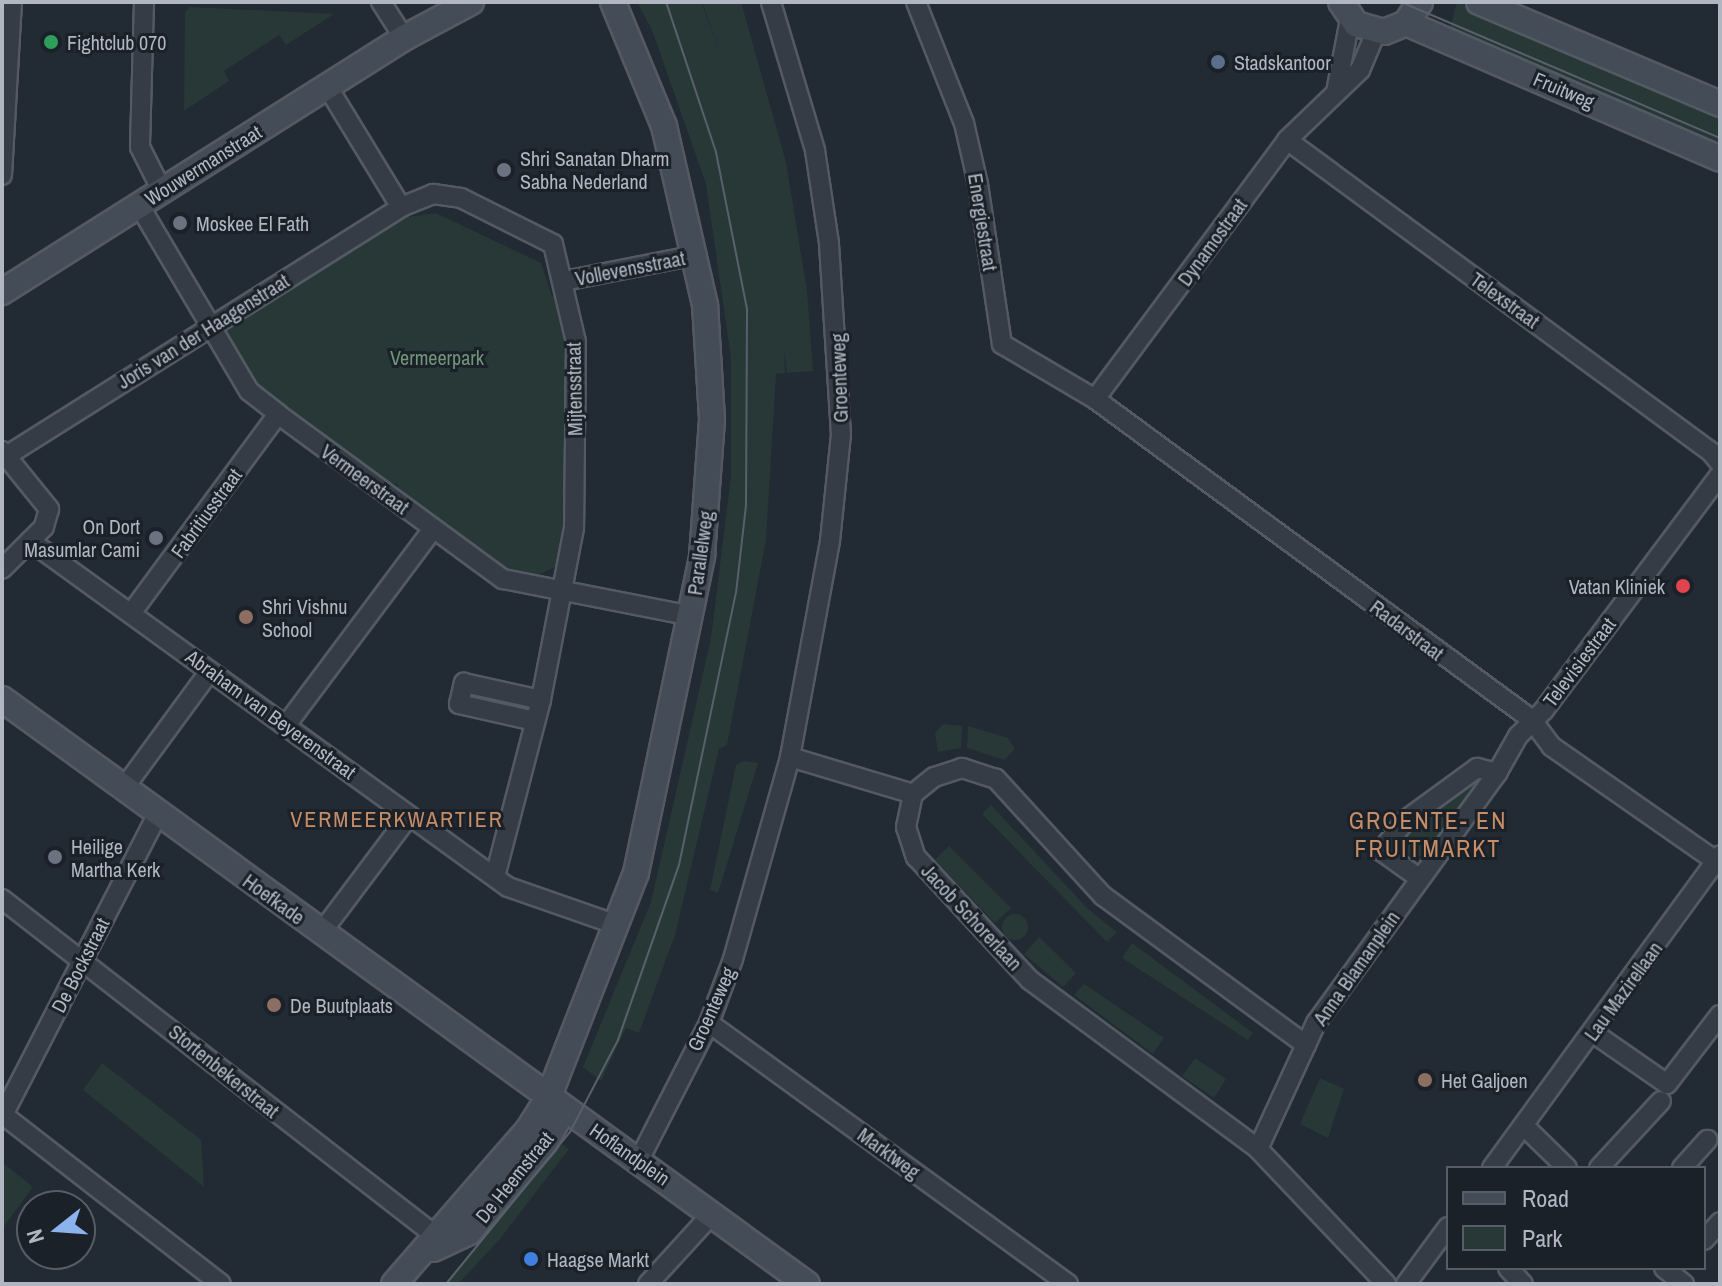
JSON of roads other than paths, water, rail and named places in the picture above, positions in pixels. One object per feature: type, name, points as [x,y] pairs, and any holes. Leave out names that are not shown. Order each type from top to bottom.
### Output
[{"type":"street","points":[[2,175],[12,2]]},
{"type":"street","points":[[144,2],[140,147],[162,191]]},
{"type":"street","points":[[381,2],[404,38]]},
{"type":"street","name":"Wouwermanstraat","points":[[404,38],[446,2]]},
{"type":"street","name":"Wouwermanstraat","points":[[4,287],[404,38],[471,2]]},
{"type":"street","name":"Groenteweg","points":[[639,1160],[709,1023],[790,757],[814,646],[841,435],[838,329],[815,150],[771,2]]},
{"type":"street","name":"Energiestraat","points":[[916,2],[964,123],[978,184],[1002,344],[1095,399]]},
{"type":"street","points":[[1336,92],[1346,11],[1376,32],[1406,23],[1420,2]]},
{"type":"street","points":[[1479,2],[1720,104]]},
{"type":"street","name":"Parallelweg","points":[[557,1102],[646,831],[691,616],[710,479],[712,419],[705,305],[696,255],[664,126],[611,3]]},
{"type":"street","name":"Fruitweg","points":[[1406,23],[1720,159]]},
{"type":"street","name":"Dynamostraat","points":[[1095,399],[1287,140],[1360,70],[1376,32]]},
{"type":"street","points":[[327,86],[401,207]]},
{"type":"street","name":"Telexstraat","points":[[1287,140],[1711,452],[1720,463]]},
{"type":"street","name":"Mijtensstraat","points":[[401,207],[443,193],[530,229],[553,244],[576,342],[575,513],[541,700],[495,876]]},
{"type":"street","name":"Vermeerstraat","points":[[139,205],[249,391],[278,414],[503,579],[691,616]]},
{"type":"street","name":"Joris van der Haagenstraat","points":[[4,453],[401,207]]},
{"type":"street","name":"Vollevensstraat","points":[[564,281],[696,255]]},
{"type":"street","name":"Radarstraat","points":[[1095,399],[1531,719],[1551,746],[1718,861]]},
{"type":"street","name":"Fabritiusstraat","points":[[132,612],[278,414]]},
{"type":"street","points":[[2,569],[44,527],[49,509],[4,453]]},
{"type":"street","name":"Televisiestraat","points":[[1419,878],[1497,773],[1531,719],[1544,710],[1720,475]]},
{"type":"street","points":[[287,724],[433,529]]},
{"type":"street","name":"Abraham van Beyerenstraat","points":[[30,541],[287,724],[508,887],[617,925]]},
{"type":"street","points":[[124,788],[210,671]]},
{"type":"street","points":[[535,721],[459,704],[464,683],[541,700]]},
{"type":"street","name":"Hoefkade","points":[[2,699],[557,1102]]},
{"type":"street","points":[[790,757],[913,794],[948,771],[981,766],[1012,794],[1103,896],[1306,1045]]},
{"type":"street","points":[[1419,878],[1381,851],[1407,819],[1477,768],[1497,773]]},
{"type":"street","name":"Jacob Schorerlaan","points":[[913,794],[906,827],[916,857],[1030,980],[1258,1149],[1379,1282]]},
{"type":"street","name":"De Bockstraat","points":[[2,1115],[158,813]]},
{"type":"street","points":[[321,933],[409,816]]},
{"type":"street","name":"Lau Mazirellaan","points":[[1494,1166],[1718,861]]},
{"type":"street","name":"Anna Blamanplein","points":[[1258,1149],[1316,1023],[1419,878]]},
{"type":"street","name":"Stortenbekerstraat","points":[[2,899],[441,1240]]},
{"type":"street","points":[[1592,1032],[1667,1084],[1720,1015]]},
{"type":"street","name":"Marktweg","points":[[709,1023],[1068,1284]]},
{"type":"street","points":[[1601,1166],[1661,1101]]},
{"type":"street","name":"Hoflandplein","points":[[557,1102],[712,1214]]},
{"type":"street","name":"De Heemstraat","points":[[394,1284],[441,1240],[528,1130],[557,1102]]},
{"type":"street","points":[[2,1115],[221,1284]]},
{"type":"street","points":[[1524,1126],[1565,1166]]},
{"type":"street","points":[[1684,1166],[1707,1140]]},
{"type":"street","points":[[648,1284],[712,1214],[807,1284]]},
{"type":"street","points":[[1706,1238],[1720,1222]]},
{"type":"street","points":[[1406,1284],[1446,1230]]},
{"type":"tram line","points":[[446,1284],[570,1132],[618,1040],[679,865],[736,593],[746,505],[747,309],[716,152],[666,2]]},
{"type":"tram line","points":[[1401,2],[1720,138]]},
{"type":"place","name":"Fightclub 070","points":[[51,42]]},
{"type":"place","name":"Stadskantoor","points":[[1218,62]]},
{"type":"place","name":"Shri Sanatan Dharm Sabha Nederland","points":[[504,170]]},
{"type":"place","name":"Moskee El Fath","points":[[180,223]]},
{"type":"place","name":"On Dort Masumlar Cami","points":[[156,538]]},
{"type":"place","name":"Vatan Kliniek","points":[[1683,586]]},
{"type":"place","name":"Shri Vishnu School","points":[[246,617]]},
{"type":"place","name":"Heilige Martha Kerk","points":[[55,857]]},
{"type":"place","name":"De Buutplaats","points":[[274,1005]]},
{"type":"place","name":"Het Galjoen","points":[[1425,1080]]},
{"type":"place","name":"Haagse Markt","points":[[531,1259]]},
{"type":"district","name":"VERMEERKWARTIER","points":[[397,820]]},
{"type":"district","name":"GROENTE- EN FRUITMARKT","points":[[1428,835]]},
{"type":"park label","name":"Vermeerpark","points":[[437,357]]}]
